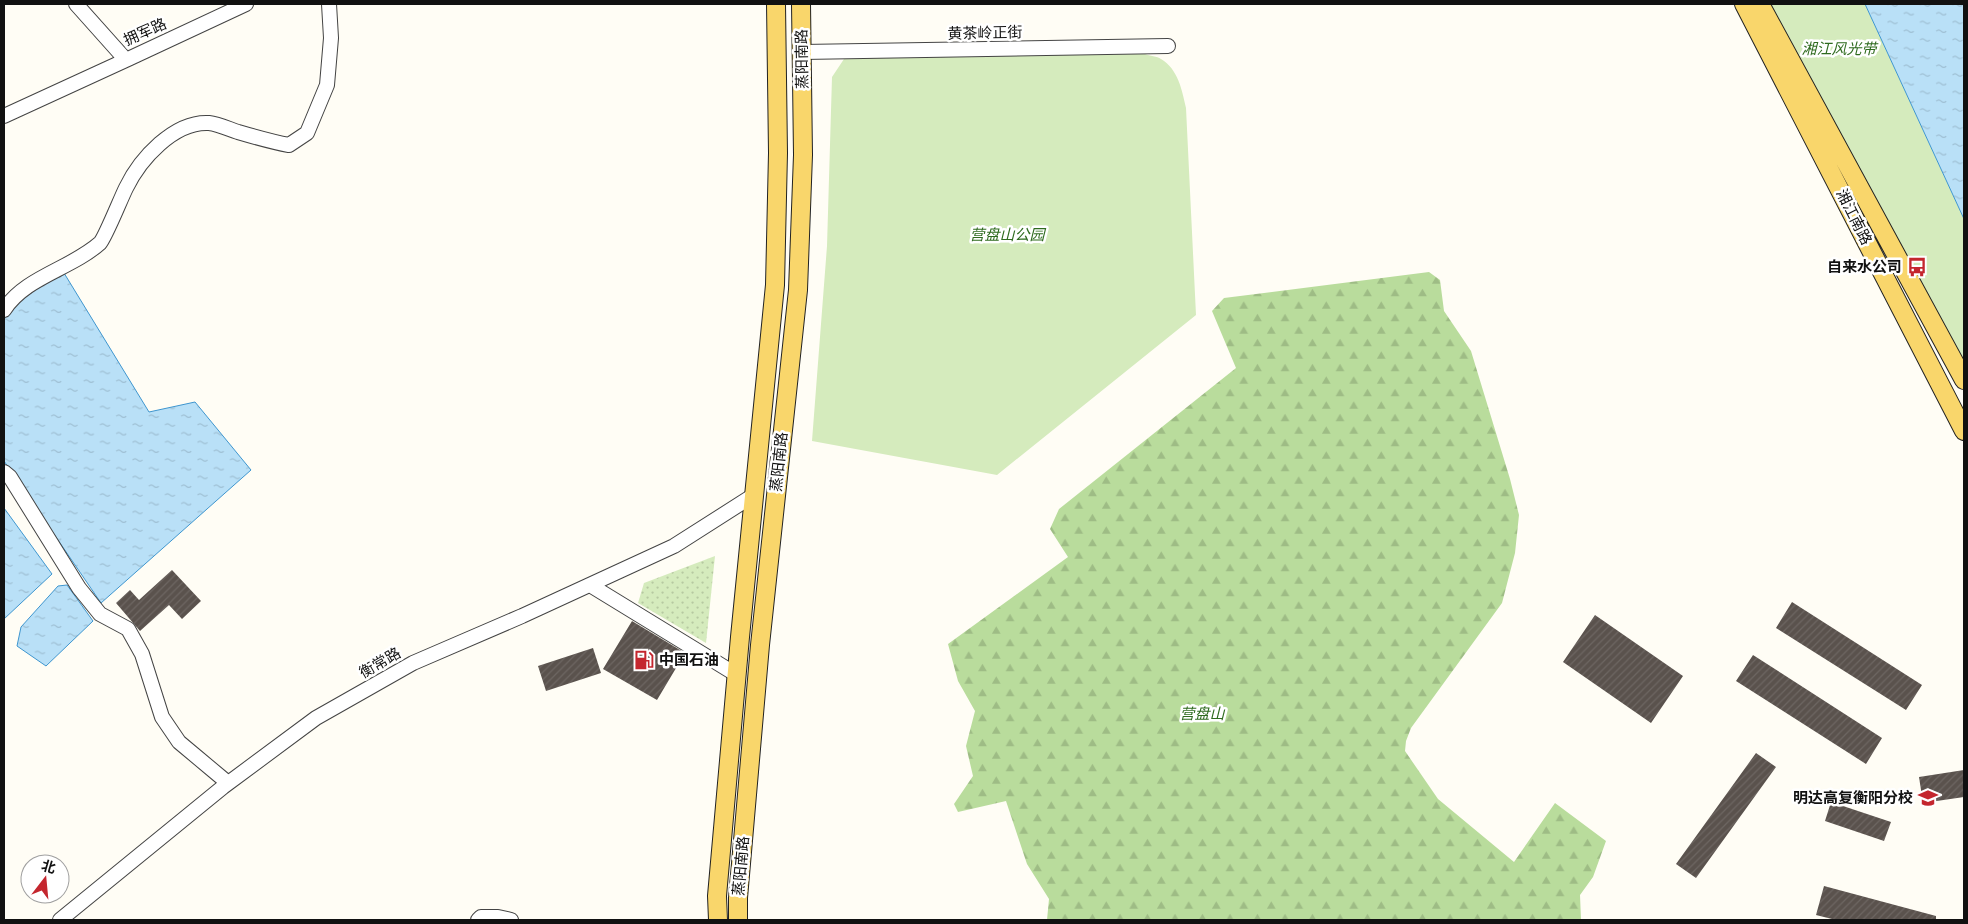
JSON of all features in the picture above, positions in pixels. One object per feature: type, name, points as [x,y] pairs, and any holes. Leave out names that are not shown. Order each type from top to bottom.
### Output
[{"type":"main road","name":"蒸阳南路","points":[[718,920],[717,896],[775,285],[778,153],[776,4]]},
{"type":"main road","name":"蒸阳南路","points":[[738,920],[738,898],[760,644],[798,290],[803,155],[801,4]]},
{"type":"main road","name":"湘江南路","points":[[1744,4],[1964,431]]},
{"type":"main road","name":"湘江南路","points":[[1760,4],[1964,380]]},
{"type":"street","name":"拥军路","points":[[76,4],[126,60],[246,4]]},
{"type":"street","points":[[4,310],[9,302],[31,285],[71,263],[101,242],[133,173],[158,145],[188,125],[210,123],[265,140],[290,145],[307,133],[326,86],[331,38],[329,4]]},
{"type":"street","name":"黄茶岭正街","points":[[802,52],[1168,46]]},
{"type":"street","points":[[4,116],[126,60]]},
{"type":"street","points":[[4,472],[10,477],[79,588],[94,608],[100,614],[128,629],[142,654],[162,717],[179,742],[228,784]]},
{"type":"street","name":"衡常路","points":[[60,920],[228,784],[316,718],[413,663],[674,546],[754,495]]},
{"type":"street","points":[[590,585],[737,675]]},
{"type":"street","points":[[478,920],[481,917],[490,916],[512,920]]},
{"type":"green space","name":"湘江风光带","points":[[1767,4],[1865,4],[1964,219],[1964,370]]},
{"type":"green space","name":"营盘山公园","points":[[1145,54],[1159,58],[1172,68],[1183,94],[1186,108],[1196,315],[997,475],[812,441],[827,246],[832,77],[844,59],[852,55]]},
{"type":"green space","name":"营盘山","points":[[1429,272],[1440,280],[1444,311],[1471,351],[1519,515],[1515,553],[1502,603],[1411,728],[1406,741],[1405,751],[1438,799],[1514,862],[1555,803],[1606,841],[1593,877],[1580,895],[1581,920],[1047,920],[1049,899],[1027,864],[1006,801],[958,812],[954,804],[973,776],[966,746],[975,711],[958,681],[948,644],[1068,557],[1050,529],[1059,509],[1236,368],[1212,311],[1224,298]]},
{"type":"green space","points":[[715,556],[706,643],[638,603],[644,583]]},
{"type":"water","points":[[1865,4],[1964,4],[1964,219]]},
{"type":"water","points":[[64,273],[149,412],[195,402],[251,470],[101,603],[4,461],[4,317],[14,301]]},
{"type":"water","points":[[4,508],[52,574],[4,619]]},
{"type":"water","points":[[67,585],[93,621],[46,666],[17,646],[21,627],[58,586]]},
{"type":"building","points":[[172,570],[201,601],[182,619],[169,605],[140,631],[116,603],[130,590],[139,600]]},
{"type":"building","points":[[1792,602],[1922,685],[1906,710],[1776,628]]},
{"type":"building","points":[[1595,615],[1683,676],[1651,723],[1563,662]]},
{"type":"building","name":"中国石油","points":[[632,621],[685,653],[657,700],[603,669]]},
{"type":"building","points":[[593,648],[601,673],[546,691],[538,666]]},
{"type":"building","points":[[1753,655],[1882,738],[1866,764],[1736,681]]},
{"type":"building","points":[[1756,753],[1776,767],[1696,878],[1676,864]]},
{"type":"building","points":[[1964,770],[1964,797],[1923,803],[1919,777]]},
{"type":"building","points":[[1831,802],[1891,822],[1884,841],[1825,821]]},
{"type":"building","points":[[1824,886],[1936,916],[1936,920],[1836,920],[1816,915]]},
{"type":"place","name":"自来水公司","points":[[1917,267]]},
{"type":"place","name":"中国石油","points":[[644,660]]},
{"type":"place","name":"明达高复衡阳分校","points":[[1928,798]]}]
